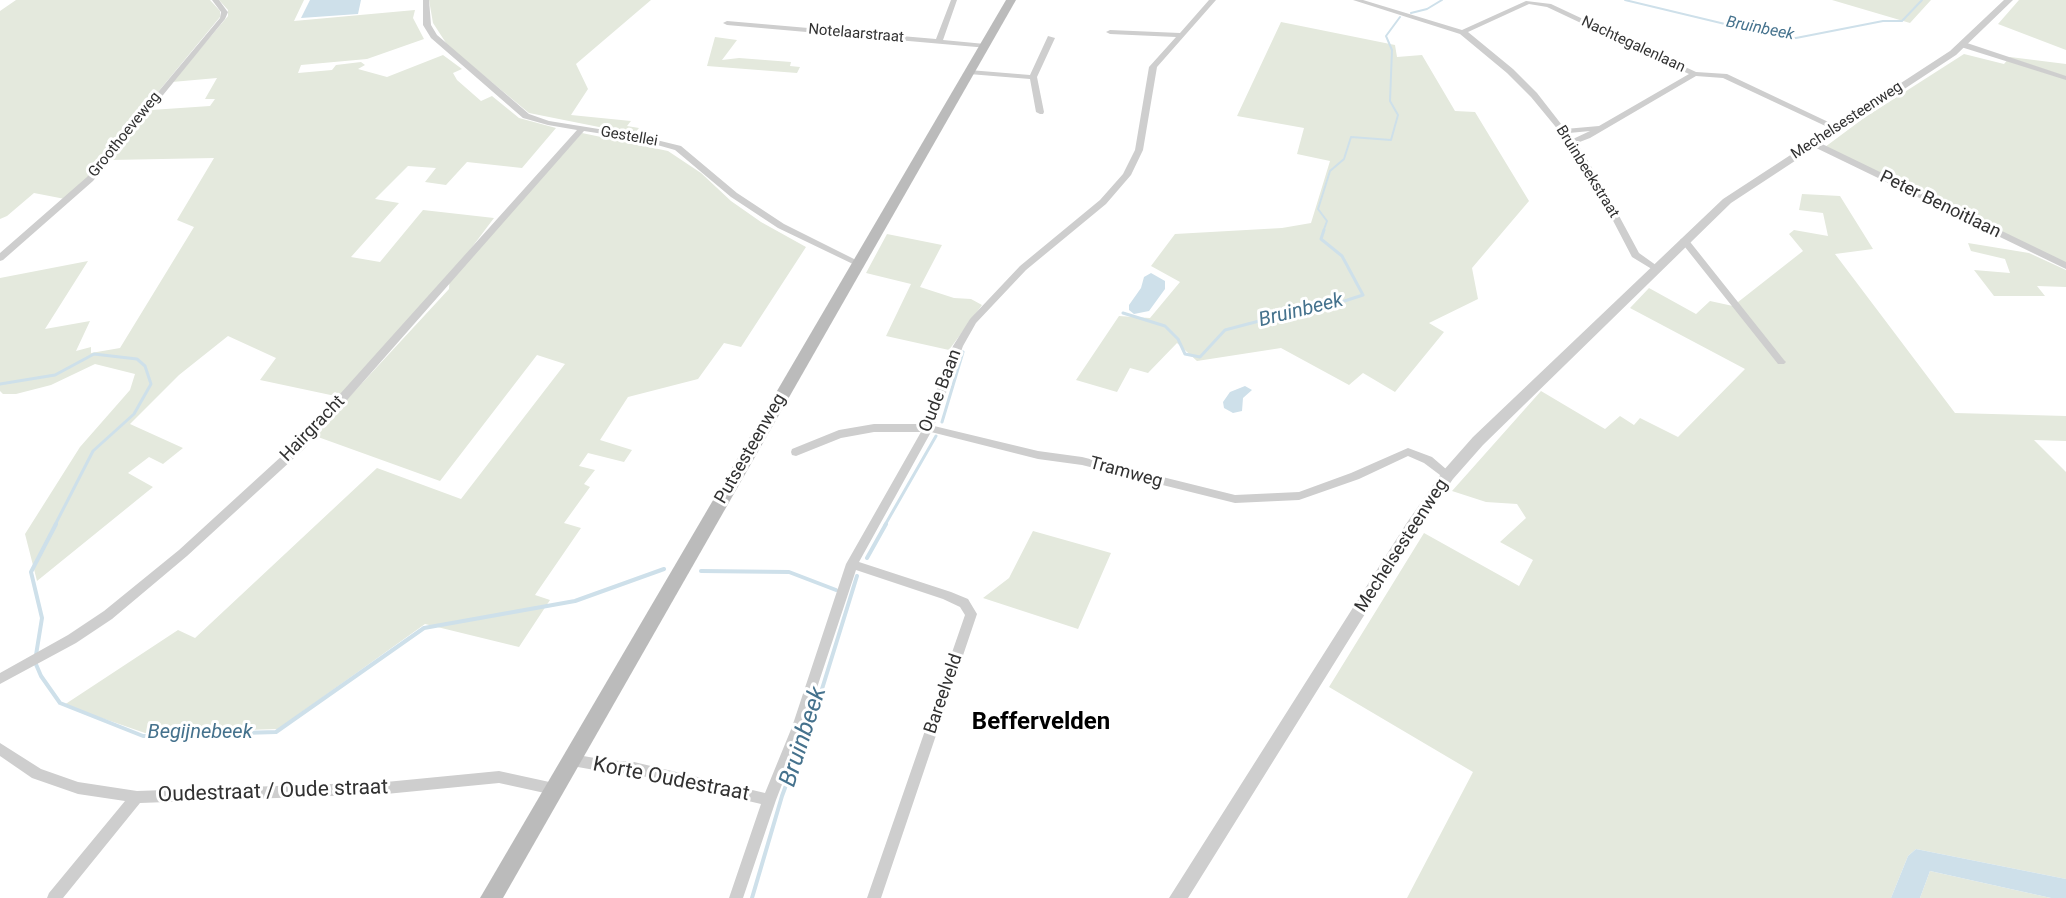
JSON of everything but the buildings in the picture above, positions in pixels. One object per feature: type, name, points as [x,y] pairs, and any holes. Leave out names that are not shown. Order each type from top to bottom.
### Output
[{"type":"main road","name":"Putsesteenweg","points":[[491,898],[1011,0]]},
{"type":"street","name":"Groothoeveweg","points":[[0,258],[72,195],[104,162],[217,26],[225,12],[215,0]]},
{"type":"street","name":"Gestellei","points":[[426,0],[427,25],[434,36],[526,116],[582,129],[636,137],[678,148],[734,195],[781,226],[858,263]]},
{"type":"street","points":[[939,41],[954,0]]},
{"type":"street","name":"Oude Baan","points":[[736,898],[769,800],[798,727],[852,564],[928,428],[958,346],[973,321],[1023,268],[1110,195],[1131,169],[1144,125],[1153,67],[1213,0]]},
{"type":"street","name":"Bruinbeekstraat","points":[[1356,0],[1463,32],[1510,71],[1572,142],[1599,186],[1635,255],[1655,268]]},
{"type":"street","name":"Mechelsesteenweg","points":[[1178,898],[1405,537],[1448,475],[1499,420],[1727,201],[1964,45],[2009,0]]},
{"type":"street","name":"Nachtegalenlaan","points":[[1463,32],[1528,2],[1549,5],[1695,74],[1724,76],[1837,128]]},
{"type":"street","name":"Notelaarstraat","points":[[727,24],[985,46]]},
{"type":"street","points":[[1110,32],[1181,35]]},
{"type":"street","points":[[1040,112],[1033,77],[1051,38]]},
{"type":"street","points":[[1964,45],[2066,78]]},
{"type":"street","points":[[969,72],[1033,77]]},
{"type":"street","points":[[1572,142],[1695,74]]},
{"type":"street","points":[[1564,131],[1599,128]]},
{"type":"street","name":"Hairgracht","points":[[0,679],[72,639],[108,615],[183,553],[300,446],[582,129]]},
{"type":"street","name":"Peter Benoitlaan","points":[[1813,143],[2066,266]]},
{"type":"street","points":[[1684,240],[1781,362]]},
{"type":"street","name":"Tramweg","points":[[796,452],[839,434],[874,429],[928,428],[1038,455],[1082,461],[1235,499],[1299,496],[1355,476],[1408,452],[1428,460],[1448,475]]},
{"type":"street","name":"Bareelveld","points":[[852,564],[947,595],[964,603],[971,614],[874,898]]},
{"type":"street","name":"Oudestraat / Oude straat","points":[[0,749],[31,770],[78,788],[137,797],[386,788],[499,777],[554,789]]},
{"type":"street","name":"Korte Oudestraat","points":[[572,760],[656,773],[769,800]]},
{"type":"street","points":[[54,898],[137,797]]},
{"type":"shaded area","points":[[16,0],[210,0],[220,11],[220,17],[86,179],[65,199],[34,193],[7,216],[0,219],[0,11]]},
{"type":"shaded area","points":[[219,0],[304,0],[294,21],[415,10],[413,18],[424,39],[367,59],[301,65],[298,73],[332,70],[336,65],[361,62],[365,65],[358,69],[387,77],[443,55],[462,69],[453,73],[457,80],[481,101],[492,96],[519,118],[556,128],[522,168],[467,162],[446,185],[425,182],[436,168],[408,166],[375,199],[399,203],[351,257],[380,262],[423,210],[494,218],[457,267],[582,133],[668,151],[701,173],[731,201],[761,222],[806,247],[741,347],[724,343],[698,379],[628,397],[600,440],[632,450],[624,462],[588,453],[579,466],[595,470],[584,484],[590,487],[564,523],[581,528],[535,595],[550,600],[519,647],[425,624],[278,729],[145,733],[64,705],[178,630],[195,638],[377,468],[461,499],[565,364],[537,355],[440,481],[318,437],[316,433],[449,289],[450,275],[340,397],[260,380],[276,358],[228,336],[179,375],[130,424],[183,448],[163,464],[149,457],[128,473],[153,487],[37,581],[25,534],[80,447],[130,390],[135,374],[95,364],[51,385],[16,394],[3,394],[0,391],[0,278],[88,261],[45,329],[90,321],[76,351],[91,347],[91,353],[120,348],[194,227],[177,220],[214,158],[110,160],[151,110],[210,106],[215,99],[205,99],[217,78],[172,82],[228,16],[228,10]]},
{"type":"shaded area","points":[[429,0],[651,0],[576,64],[588,89],[571,115],[631,121],[627,126],[639,128],[634,134],[529,113],[448,46],[433,23]]},
{"type":"shaded area","points":[[1832,0],[1931,0],[1910,23]]},
{"type":"shaded area","points":[[2019,0],[2066,0],[2066,50],[1998,24]]},
{"type":"shaded area","points":[[1281,22],[1395,45],[1397,57],[1422,55],[1455,111],[1475,112],[1529,201],[1472,268],[1478,299],[1429,323],[1444,332],[1395,392],[1363,373],[1349,385],[1281,348],[1197,361],[1177,343],[1148,373],[1130,368],[1117,392],[1076,380],[1119,316],[1150,318],[1180,282],[1151,266],[1175,234],[1282,228],[1311,223],[1330,161],[1297,154],[1304,128],[1237,116]]},
{"type":"shaded area","points":[[715,37],[737,40],[722,60],[739,58],[791,62],[790,66],[800,67],[797,73],[707,66]]},
{"type":"shaded area","points":[[1964,54],[2004,64],[2010,57],[2066,64],[2066,263],[1825,147],[1864,118]]},
{"type":"shaded area","points":[[1802,194],[1840,196],[1873,249],[1835,254],[1955,413],[2066,416],[2066,441],[2034,440],[2066,472],[2066,879],[1916,849],[1908,856],[1891,898],[1407,898],[1473,772],[1329,687],[1424,533],[1519,586],[1533,560],[1500,542],[1526,518],[1517,504],[1486,502],[1452,491],[1541,391],[1605,429],[1620,416],[1634,425],[1640,418],[1678,437],[1745,369],[1630,308],[1649,288],[1696,314],[1710,301],[1733,306],[1803,251],[1789,234],[1794,230],[1828,236],[1823,213],[1799,210]]},
{"type":"shaded area","points":[[887,234],[942,245],[920,287],[954,298],[971,299],[982,305],[949,350],[886,336],[911,284],[866,273]]},
{"type":"shaded area","points":[[1968,243],[2029,253],[2066,270],[2066,287],[2037,286],[2045,296],[1994,296],[1974,270],[2010,273],[2005,259],[1971,251]]},
{"type":"shaded area","points":[[1033,531],[1111,553],[1078,629],[983,598],[1009,578]]},
{"type":"shaded area","points":[[1930,871],[2051,898],[1920,898]]},
{"type":"water","points":[[310,0],[361,0],[358,14],[301,18]]},
{"type":"water","points":[[1151,273],[1165,281],[1165,289],[1149,311],[1134,314],[1129,310],[1129,305],[1141,288],[1144,277]]},
{"type":"water","points":[[1245,386],[1252,390],[1243,398],[1242,411],[1233,413],[1224,408],[1223,402],[1230,392]]},
{"type":"water","points":[[1916,849],[2066,879],[2066,898],[2051,898],[1930,871],[1920,898],[1891,898],[1908,856]]},
{"type":"waterway","name":"Bruinbeek","points":[[1411,13],[1427,9],[1442,0]]},
{"type":"waterway","name":"Bruinbeek","points":[[1625,0],[1775,36],[1796,38],[1883,21],[1902,21],[1922,0]]},
{"type":"waterway","name":"Bruinbeek","points":[[1323,232],[1327,221],[1318,209],[1330,171],[1344,159],[1351,137],[1391,140],[1398,115],[1390,101],[1392,50],[1386,36],[1400,17]]},
{"type":"waterway","name":"Bruinbeek","points":[[1123,313],[1165,326],[1178,339],[1185,354],[1200,357],[1225,330],[1282,315],[1295,317],[1363,295],[1342,256],[1321,239],[1324,230]]},
{"type":"waterway","name":"Bruinbeek","points":[[942,422],[963,352]]},
{"type":"waterway","name":"Begijnebeek","points":[[0,384],[55,375],[94,354],[137,359],[145,366],[151,384],[134,414],[93,451],[55,525]]},
{"type":"waterway","name":"Bruinbeek","points":[[885,525],[936,436]]},
{"type":"waterway","name":"Begijnebeek","points":[[36,655],[42,618],[31,572],[56,524]]},
{"type":"waterway","name":"Bruinbeek","points":[[867,558],[886,524]]},
{"type":"waterway","name":"Begijnebeek","points":[[35,662],[41,676],[60,703],[143,736],[276,732],[424,628],[575,601],[664,569]]},
{"type":"waterway","name":"Begijnebeek","points":[[701,571],[789,572],[836,590]]},
{"type":"waterway","name":"Bruinbeek","points":[[752,898],[782,796],[822,689],[857,576]]},
{"type":"district","name":"Beffervelden","points":[[1041,723]]}]
